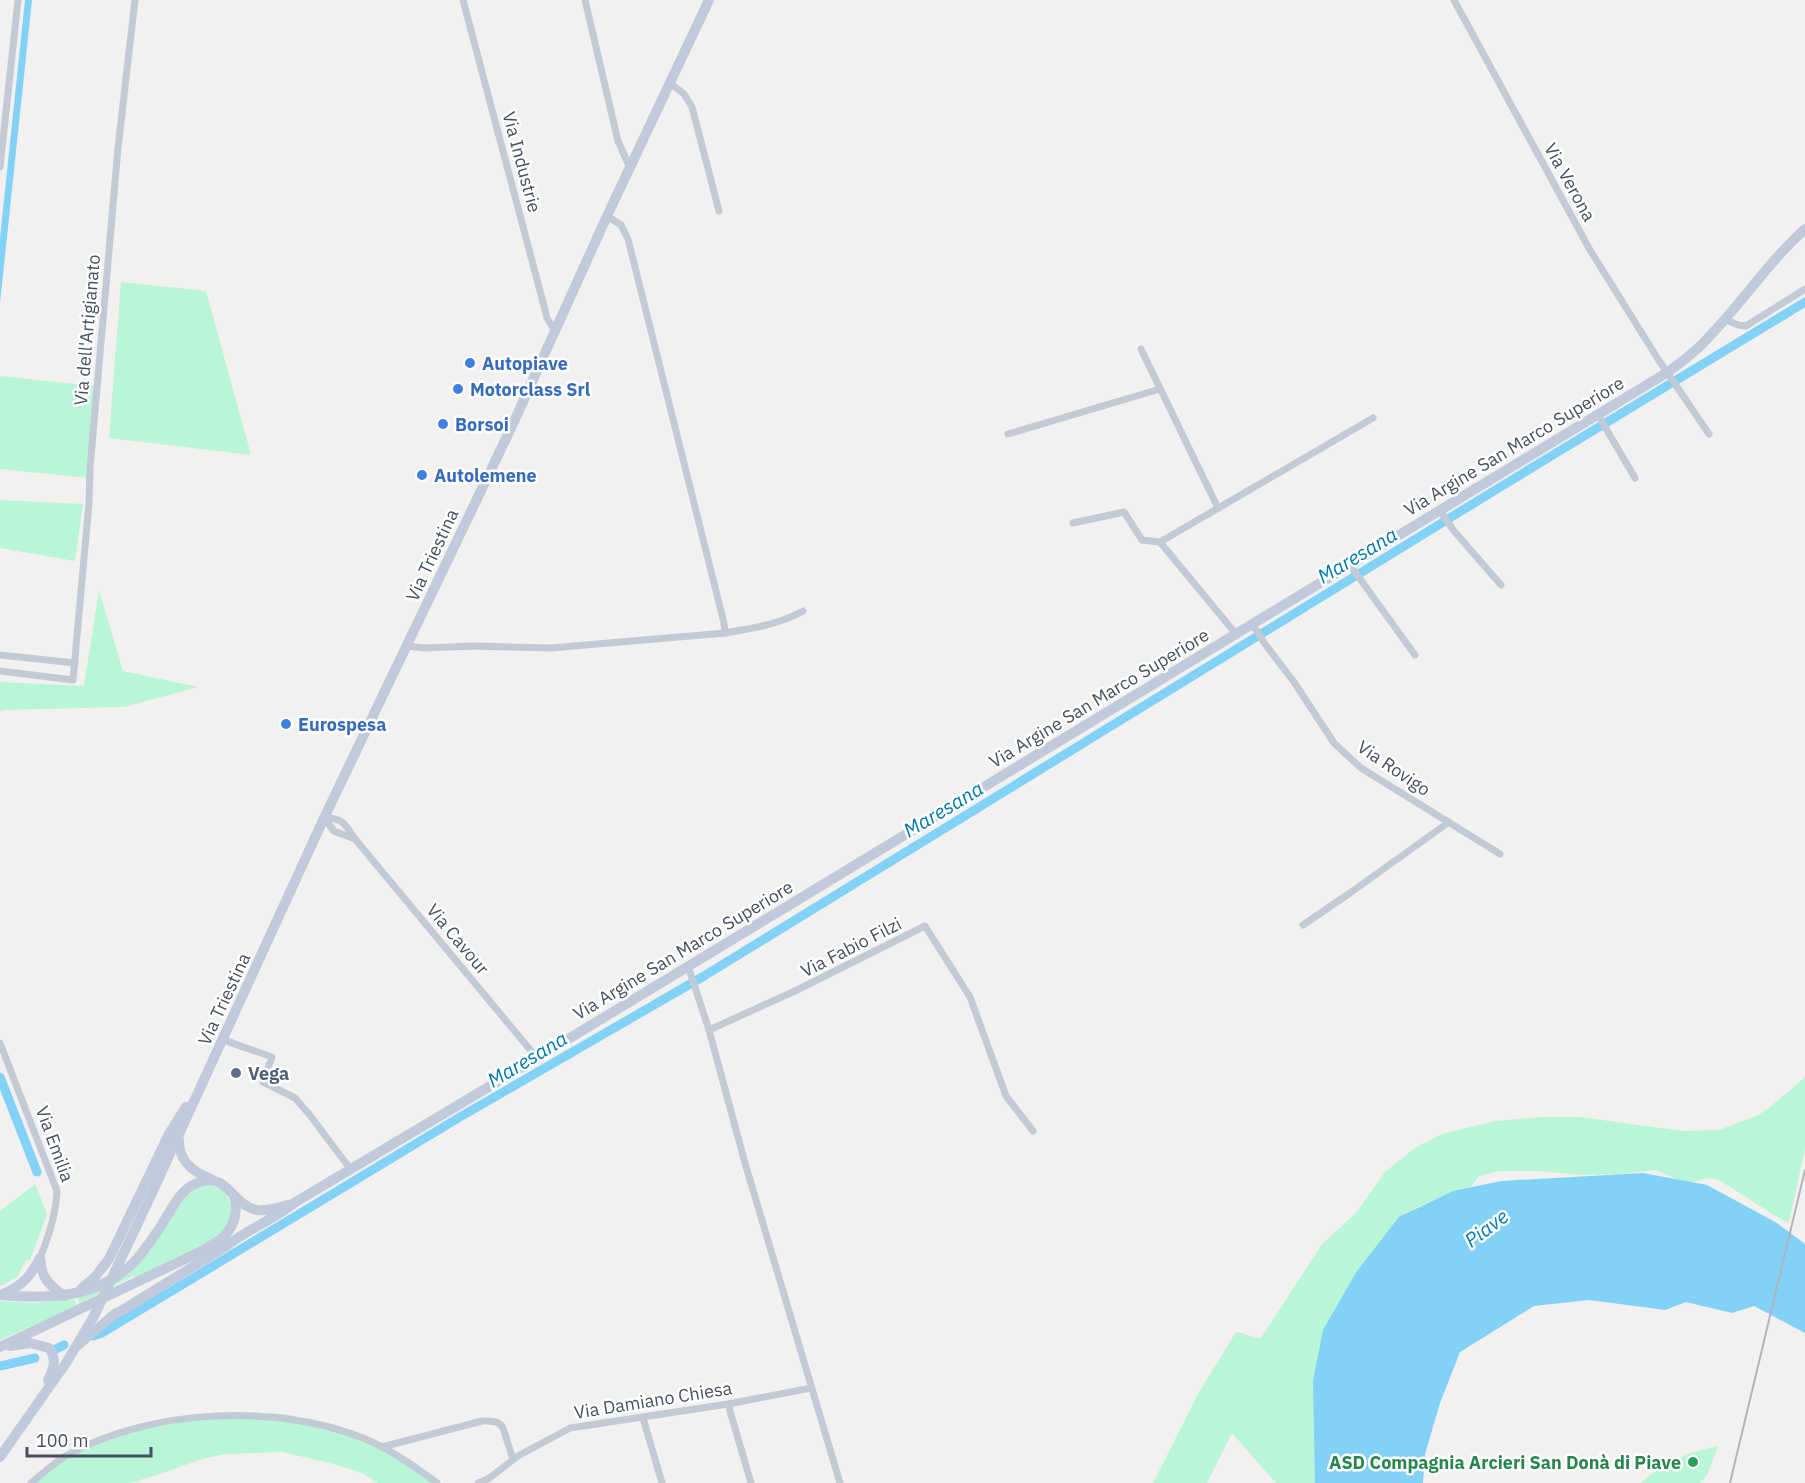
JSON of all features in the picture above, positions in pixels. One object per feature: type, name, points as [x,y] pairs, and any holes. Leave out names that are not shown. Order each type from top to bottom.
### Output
[{"type":"street","points":[[0,167],[18,0]]},
{"type":"street","name":"Via dell'Artigianato","points":[[75,663],[118,148],[135,0]]},
{"type":"street","name":"Via Industrie","points":[[464,0],[544,306],[555,331]]},
{"type":"street","points":[[585,0],[618,141],[631,169]]},
{"type":"street","name":"Via Triestina","points":[[35,1408],[78,1345],[94,1316],[324,818],[407,646],[709,0]]},
{"type":"street","name":"Via Verona","points":[[1454,0],[1590,250],[1658,359],[1709,434]]},
{"type":"street","points":[[671,84],[684,94],[692,107],[719,211]]},
{"type":"street","points":[[607,216],[621,225],[631,249],[725,633]]},
{"type":"street","name":"Via Argine San Marco Superiore","points":[[294,1203],[689,969],[1236,634],[1254,627],[1670,374],[1696,350],[1766,269],[1805,229]]},
{"type":"street","points":[[1724,319],[1746,326],[1805,289]]},
{"type":"street","points":[[1141,349],[1218,508]]},
{"type":"street","points":[[1008,434],[1160,388]]},
{"type":"street","points":[[1599,417],[1635,478]]},
{"type":"street","points":[[1073,523],[1124,512],[1142,540],[1160,542],[1373,418]]},
{"type":"street","points":[[1442,513],[1501,585]]},
{"type":"street","points":[[1160,542],[1236,634]]},
{"type":"street","points":[[1351,567],[1415,655]]},
{"type":"street","points":[[407,646],[551,648],[725,633],[763,627],[788,620],[803,611]]},
{"type":"street","name":"Via Rovigo","points":[[1254,627],[1334,743],[1361,768],[1500,854]]},
{"type":"street","points":[[0,655],[75,663],[73,680],[0,671]]},
{"type":"street","name":"Via Cavour","points":[[324,818],[334,831],[356,839]]},
{"type":"street","name":"Via Cavour","points":[[324,818],[339,820],[348,828],[537,1058]]},
{"type":"street","points":[[1303,924],[1449,822]]},
{"type":"street","name":"Via Fabio Filzi","points":[[709,1030],[795,991],[925,926],[970,997],[1006,1096],[1033,1131]]},
{"type":"street","points":[[689,969],[709,1030],[745,1163],[840,1483]]},
{"type":"street","points":[[223,1039],[272,1057],[263,1083],[295,1098],[351,1170]]},
{"type":"street","name":"Via Emilia","points":[[0,1043],[57,1191],[57,1207],[50,1234],[40,1258]]},
{"type":"street","points":[[76,1292],[105,1266],[169,1134],[207,1074]]},
{"type":"street","points":[[179,1136],[179,1152],[185,1163],[202,1176],[224,1184],[248,1207],[267,1210],[294,1203]]},
{"type":"street","points":[[0,1295],[36,1298],[64,1296],[109,1281],[141,1254],[185,1190],[196,1184],[214,1181]]},
{"type":"street","points":[[78,1345],[131,1301],[205,1255],[221,1242],[237,1214],[234,1196]]},
{"type":"street","points":[[1,1347],[282,1213],[294,1203]]},
{"type":"street","points":[[111,1317],[225,1247],[221,1242]]},
{"type":"street","points":[[0,1295],[22,1284],[33,1272],[40,1258]]},
{"type":"street","points":[[40,1258],[43,1277],[64,1296]]},
{"type":"street","points":[[0,1457],[35,1408],[54,1367],[53,1354],[49,1348],[42,1345],[30,1343],[1,1347]]},
{"type":"street","name":"Via Damiano Chiesa","points":[[478,1483],[488,1479],[513,1459],[570,1428],[728,1404],[812,1388]]},
{"type":"street","points":[[728,1404],[751,1483]]},
{"type":"street","points":[[31,1483],[65,1456],[96,1441],[148,1425],[209,1417],[274,1416],[320,1424],[362,1438],[395,1454],[437,1483]]},
{"type":"street","points":[[642,1418],[662,1483]]},
{"type":"street","points":[[382,1447],[482,1421],[494,1421],[501,1424],[513,1459]]},
{"type":"green space","points":[[121,282],[206,291],[251,455],[109,438]]},
{"type":"green space","points":[[0,376],[94,386],[89,478],[0,469]]},
{"type":"green space","points":[[0,500],[83,504],[75,561],[0,548]]},
{"type":"green space","points":[[99,590],[123,671],[198,687],[124,707],[0,711],[0,682],[84,686]]},
{"type":"green space","points":[[1805,1077],[1805,1149],[1789,1222],[1782,1220],[1719,1180],[1707,1178],[1687,1184],[1656,1170],[1581,1175],[1538,1171],[1499,1171],[1479,1176],[1469,1189],[1454,1197],[1434,1200],[1416,1208],[1398,1222],[1323,1483],[1276,1483],[1232,1433],[1207,1483],[1153,1483],[1198,1394],[1236,1332],[1261,1338],[1322,1244],[1356,1213],[1385,1172],[1415,1148],[1442,1134],[1495,1121],[1541,1117],[1580,1117],[1683,1131],[1719,1130],[1768,1109]]},
{"type":"green space","points":[[35,1184],[47,1214],[30,1260],[26,1260],[17,1277],[0,1286],[0,1211]]},
{"type":"green space","points":[[201,1185],[216,1187],[227,1197],[232,1216],[222,1233],[204,1245],[137,1277],[133,1276],[79,1304],[77,1297],[116,1282],[181,1199]]},
{"type":"green space","points":[[74,1299],[77,1306],[0,1340],[0,1301],[35,1303]]},
{"type":"green space","points":[[213,1413],[285,1414],[355,1431],[416,1466],[438,1483],[378,1483],[362,1473],[282,1452],[225,1454],[199,1460],[130,1483],[36,1483],[84,1444],[138,1424]]},
{"type":"green space","name":"ASD Compagnia Arcieri San Donà di Piave","points":[[1718,1446],[1707,1475],[1700,1483],[1640,1483],[1657,1470],[1690,1453]]},
{"type":"water","points":[[25,0],[32,0],[0,303],[0,238]]},
{"type":"water","name":"Piave","points":[[1643,1173],[1707,1185],[1777,1223],[1805,1244],[1805,1333],[1754,1306],[1732,1313],[1686,1302],[1665,1310],[1589,1300],[1534,1306],[1460,1352],[1440,1403],[1425,1454],[1423,1483],[1315,1483],[1313,1381],[1323,1330],[1357,1271],[1399,1217],[1453,1191],[1501,1181]]},
{"type":"waterway","name":"Maresana","points":[[93,1336],[102,1333],[460,1117],[704,976],[1805,302]]},
{"type":"waterway","points":[[0,1077],[37,1172]]},
{"type":"waterway","name":"Maresana","points":[[56,1349],[64,1345]]},
{"type":"waterway","name":"Maresana","points":[[0,1366],[35,1358]]},
{"type":"railway","points":[[1730,1483],[1805,1170]]},
{"type":"place","name":"Autopiave","points":[[470,363]]},
{"type":"place","name":"Motorclass Srl","points":[[458,389]]},
{"type":"place","name":"Borsoi","points":[[443,424]]},
{"type":"place","name":"Autolemene","points":[[422,475]]},
{"type":"place","name":"Eurospesa","points":[[286,724]]},
{"type":"place","name":"Vega","points":[[236,1073]]},
{"type":"place","name":"ASD Compagnia Arcieri San Donà di Piave","points":[[1693,1462]]}]
